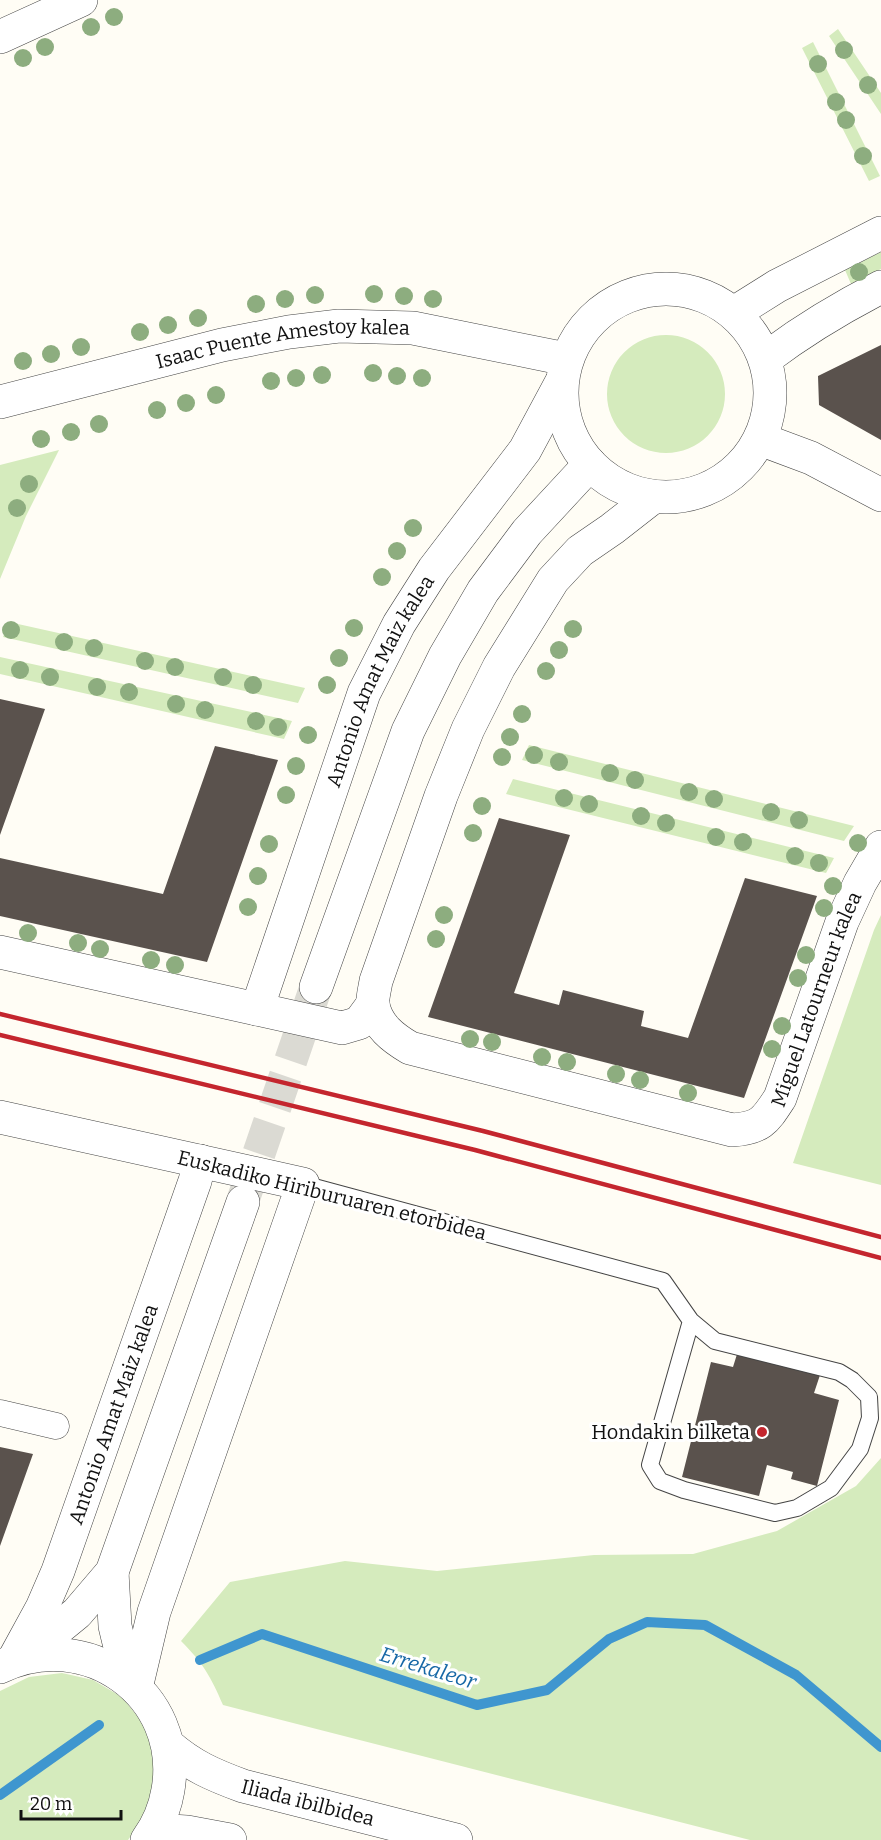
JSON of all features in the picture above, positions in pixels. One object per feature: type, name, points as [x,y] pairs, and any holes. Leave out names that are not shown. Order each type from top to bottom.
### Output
[{"type":"street","points":[[0,37],[81,0]]},
{"type":"street","points":[[734,313],[777,286],[881,233]]},
{"type":"street","points":[[765,359],[800,333],[881,287]]},
{"type":"street","points":[[672,288],[705,296],[734,313],[753,334],[765,359],[770,385],[769,413],[760,439],[742,465],[716,485],[686,496],[653,496],[618,486],[590,464],[576,447],[567,427],[562,405],[564,371],[582,329],[607,306],[638,292],[672,288]]},
{"type":"street","name":"Isaac Puente Amestoy kalea","points":[[0,402],[222,345],[289,332],[339,327],[413,328],[564,371]]},
{"type":"street","name":"Antonio Amat Maiz kalea","points":[[257,1009],[364,693],[399,624],[434,569],[525,450],[564,371]]},
{"type":"street","points":[[760,439],[811,458],[881,495]]},
{"type":"street","points":[[316,987],[408,731],[445,656],[483,591],[526,532],[590,464]]},
{"type":"street","points":[[0,952],[342,1028],[378,1016],[376,981],[441,796],[468,729],[499,667],[521,629],[560,573],[580,551],[653,496]]},
{"type":"street","name":"Miguel Latourneur kalea","points":[[378,1016],[394,1038],[410,1048],[732,1130],[752,1128],[768,1117],[780,1098],[842,922],[860,883],[881,847]]},
{"type":"street","name":"Euskadiko Hiriburuaren etorbidea","points":[[0,1117],[303,1184]]},
{"type":"street","name":"Antonio Amat Maiz kalea","points":[[12,1662],[42,1608],[58,1571],[195,1181],[200,1161]]},
{"type":"street","points":[[132,1684],[154,1612],[303,1184]]},
{"type":"street","points":[[12,1662],[77,1613],[112,1572],[243,1202]]},
{"type":"street","points":[[0,1413],[56,1426]]},
{"type":"street","points":[[112,1572],[115,1626],[132,1684]]},
{"type":"street","points":[[12,1662],[44,1654],[78,1656],[109,1668],[132,1684],[156,1715],[168,1745],[171,1775],[166,1804],[151,1835]]},
{"type":"street","name":"Iliada ibilbidea","points":[[168,1745],[187,1761],[210,1774],[243,1786],[456,1840]]},
{"type":"street","points":[[151,1835],[187,1832],[230,1840]]},
{"type":"lane","name":"Euskadiko Hiriburuaren etorbidea","points":[[303,1184],[663,1281],[691,1321]]},
{"type":"lane","points":[[691,1321],[716,1341],[839,1372],[852,1380],[869,1396],[870,1418],[860,1449],[831,1488],[797,1508],[775,1513],[684,1490],[660,1481],[650,1465],[691,1321]]},
{"type":"green space","points":[[838,29],[881,93],[881,114],[829,36]]},
{"type":"green space","points":[[813,42],[880,176],[869,181],[802,48]]},
{"type":"green space","points":[[881,252],[881,269],[851,284],[845,270]]},
{"type":"green space","points":[[666,335],[688,340],[708,352],[720,372],[725,394],[720,416],[708,436],[688,448],[666,453],[644,448],[624,436],[612,416],[607,394],[612,372],[624,352],[644,340]]},
{"type":"green space","points":[[59,450],[26,516],[0,579],[0,465]]},
{"type":"green space","points":[[9,622],[305,688],[298,703],[3,637]]},
{"type":"green space","points":[[0,657],[292,721],[284,739],[0,674]]},
{"type":"green space","points":[[529,745],[854,826],[844,841],[522,760]]},
{"type":"green space","points":[[513,779],[834,858],[826,873],[506,794]]},
{"type":"green space","points":[[881,915],[881,1185],[793,1163]]},
{"type":"green space","points":[[881,1458],[881,1840],[750,1840],[223,1705],[206,1671],[181,1641],[230,1582],[345,1561],[437,1571],[594,1555],[693,1554],[777,1531],[856,1486]]},
{"type":"green space","points":[[62,1673],[93,1680],[122,1697],[142,1722],[154,1752],[155,1784],[145,1816],[128,1840],[0,1840],[0,1691],[29,1677]]},
{"type":"building","points":[[881,345],[881,440],[819,405],[818,376]]},
{"type":"building","points":[[0,699],[45,709],[0,835]]},
{"type":"building","points":[[215,746],[278,760],[207,962],[0,916],[0,858],[163,894]]},
{"type":"building","points":[[499,818],[570,835],[514,993],[559,1005],[563,990],[644,1011],[641,1026],[688,1038],[745,878],[817,896],[744,1098],[428,1017]]},
{"type":"building","name":"Hondakin bilketa","points":[[738,1351],[821,1372],[814,1393],[839,1400],[817,1486],[791,1479],[793,1472],[767,1465],[759,1496],[682,1477],[711,1362],[733,1367]]},
{"type":"building","points":[[0,1447],[33,1454],[0,1546]]},
{"type":"waterway","name":"Errekaleor","points":[[200,1660],[262,1634],[477,1705],[547,1690],[609,1639],[647,1622],[705,1625],[796,1675],[881,1747]]},
{"type":"waterway","name":"Errekaleor","points":[[0,1795],[99,1725]]},
{"type":"tunnel","points":[[243,1200],[316,987]]},
{"type":"railway","points":[[0,1014],[483,1131],[881,1237]]},
{"type":"railway","points":[[0,1035],[475,1150],[881,1258]]},
{"type":"place","name":"Hondakin bilketa","points":[[762,1432]]}]
